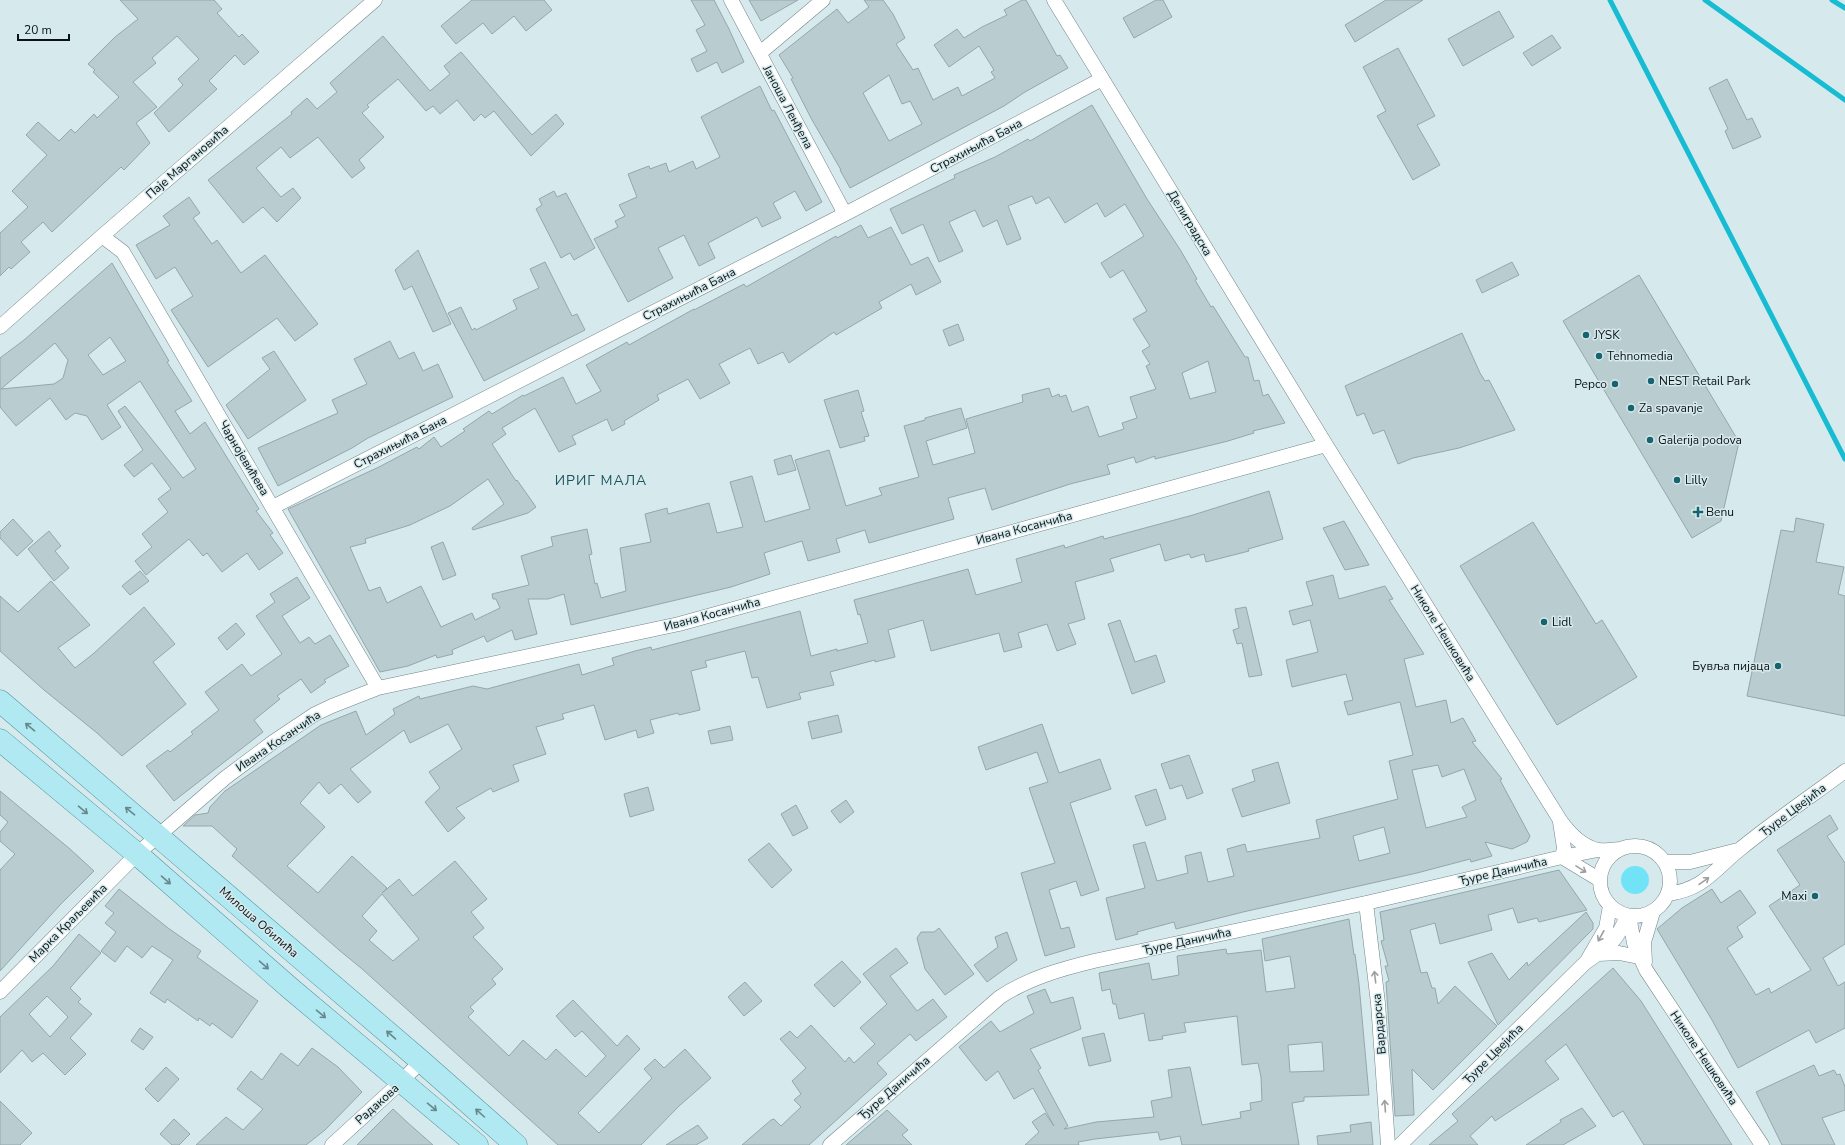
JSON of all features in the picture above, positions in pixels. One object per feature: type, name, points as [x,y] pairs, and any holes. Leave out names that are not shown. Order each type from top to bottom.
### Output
[{"type":"main road","name":"Милоша Обилића","points":[[0,701],[421,1061],[516,1145]]},
{"type":"main road","points":[[0,740],[137,854],[291,989],[477,1145]]},
{"type":"street","name":"Паје Маргановића","points":[[0,326],[375,0]]},
{"type":"street","name":"Јаноша Ленђела","points":[[731,0],[845,214]]},
{"type":"street","points":[[760,53],[823,0]]},
{"type":"street","name":"Делиградска","points":[[1054,0],[1326,445]]},
{"type":"street","name":"Страхињића Бана","points":[[273,506],[845,214],[1102,79]]},
{"type":"street","name":"Чарнојевићева","points":[[102,236],[123,252],[273,506],[378,688]]},
{"type":"street","name":"Ивана Косанчића","points":[[137,854],[225,778],[273,742],[315,714],[378,688],[679,624],[1326,445]]},
{"type":"street","name":"Николе Нешковића","points":[[1326,445],[1560,820],[1575,838],[1598,850]]},
{"type":"street","name":"Ђуре Цвејића","points":[[1668,894],[1691,889],[1706,880],[1740,849],[1845,771]]},
{"type":"street","name":"Николе Нешковића","points":[[1560,820],[1564,848],[1562,857]]},
{"type":"street","points":[[1598,850],[1620,849],[1635,846],[1644,847],[1653,850],[1665,862],[1671,878],[1668,894],[1664,902],[1653,912],[1637,916],[1628,916],[1618,912],[1610,906],[1604,898],[1600,889],[1600,880],[1604,864],[1611,855],[1620,849]]},
{"type":"street","name":"Ђуре Цвејића","points":[[1665,862],[1690,862],[1740,849]]},
{"type":"street","name":"Ђуре Даничића","points":[[830,1145],[1000,997],[1025,982],[1054,971],[1102,959],[1366,903],[1598,850]]},
{"type":"street","name":"Марка Краљевића","points":[[0,992],[137,854]]},
{"type":"street","points":[[1562,857],[1600,880]]},
{"type":"street","name":"Вардарска","points":[[1366,903],[1378,1003],[1388,1145]]},
{"type":"street","name":"Ђуре Цвејића","points":[[1585,963],[1606,928],[1610,906]]},
{"type":"street","name":"Николе Нешковића","points":[[1646,970],[1644,942],[1653,912]]},
{"type":"street","name":"Николе Нешковића","points":[[1628,916],[1634,943],[1646,970],[1762,1145]]},
{"type":"street","name":"Ђуре Цвејића","points":[[1400,1145],[1585,963],[1608,947],[1619,935],[1628,916]]},
{"type":"street","points":[[1598,954],[1619,953],[1639,957]]},
{"type":"street","name":"Радакова","points":[[332,1145],[402,1081],[421,1061]]},
{"type":"shaded area","points":[[1635,866],[1645,870],[1649,880],[1645,890],[1635,894],[1625,890],[1621,880],[1625,870]]},
{"type":"building","points":[[120,0],[214,0],[222,9],[217,13],[239,37],[242,34],[259,52],[244,65],[235,55],[209,81],[217,89],[169,132],[154,113],[183,85],[178,79],[199,59],[177,36],[152,58],[156,63],[133,82],[157,107],[136,123],[150,143],[124,170],[121,167],[52,232],[43,222],[21,242],[30,252],[11,269],[9,267],[0,276],[0,233],[28,207],[12,191],[47,155],[26,135],[38,122],[59,141],[71,129],[75,133],[94,114],[97,118],[119,97],[93,72],[95,70],[88,64],[115,37],[138,19]]},
{"type":"building","points":[[472,0],[544,0],[552,10],[526,31],[514,16],[492,34],[483,23],[456,44],[441,26]]},
{"type":"building","points":[[691,0],[714,0],[744,62],[722,73],[717,62],[697,72],[691,59],[707,51],[696,30],[705,25]]},
{"type":"building","points":[[749,0],[798,0],[761,21]]},
{"type":"building","points":[[864,0],[883,0],[893,14],[905,38],[896,44],[913,70],[918,68],[933,100],[958,87],[962,96],[995,78],[991,72],[994,70],[979,46],[949,67],[934,45],[957,29],[964,38],[982,27],[1007,15],[1004,10],[1022,0],[1026,0],[1057,56],[1060,55],[1068,68],[1025,92],[1004,106],[850,188],[812,120],[791,79],[793,78],[779,55],[837,9],[848,23],[869,7]],"holes":[[[889,75],[902,104],[910,101],[922,124],[889,141],[863,93]]]},
{"type":"building","points":[[1156,0],[1163,0],[1172,17],[1134,38],[1123,18]]},
{"type":"building","points":[[1386,0],[1423,0],[1355,42],[1345,25]]},
{"type":"building","points":[[1499,11],[1514,37],[1463,66],[1448,39]]},
{"type":"building","points":[[1552,35],[1561,48],[1532,66],[1523,53]]},
{"type":"building","points":[[383,36],[430,91],[450,74],[444,66],[461,52],[532,135],[556,114],[564,124],[531,156],[494,111],[485,118],[481,114],[474,121],[457,100],[440,114],[433,106],[426,111],[398,79],[367,105],[369,107],[362,113],[384,137],[359,160],[365,168],[352,178],[318,137],[290,158],[281,147],[256,168],[281,197],[293,188],[301,198],[277,222],[263,207],[243,223],[208,180],[292,114],[291,112],[307,98],[317,109],[337,92],[330,83]]},
{"type":"building","points":[[1398,48],[1435,116],[1417,125],[1440,165],[1413,180],[1377,116],[1386,111],[1363,67]]},
{"type":"building","points":[[1727,79],[1747,120],[1752,118],[1761,137],[1733,149],[1725,131],[1728,129],[1709,88]]},
{"type":"building","points":[[760,86],[772,111],[774,110],[822,202],[806,211],[795,191],[773,203],[781,218],[762,227],[757,217],[708,243],[715,258],[699,266],[684,235],[658,248],[673,278],[628,302],[594,239],[618,227],[615,221],[625,216],[619,205],[637,197],[628,174],[649,166],[650,169],[666,163],[669,172],[693,161],[696,169],[720,157],[701,117]]},
{"type":"building","points":[[1092,105],[1147,199],[1181,251],[1197,279],[1195,280],[1211,307],[1213,306],[1245,357],[1248,357],[1254,381],[1259,380],[1263,396],[1268,394],[1285,423],[1253,431],[1254,433],[1228,441],[1155,459],[1155,456],[1136,463],[1134,457],[1107,465],[1110,474],[1070,484],[992,510],[985,488],[948,498],[954,519],[869,543],[865,530],[836,539],[840,552],[808,561],[802,541],[764,553],[770,574],[731,587],[571,625],[564,594],[548,599],[528,599],[537,634],[515,640],[512,630],[487,642],[484,636],[452,650],[453,654],[437,658],[436,655],[408,666],[380,672],[288,509],[379,467],[417,447],[419,449],[434,437],[441,447],[465,431],[463,429],[489,411],[492,414],[523,395],[524,396],[563,377],[576,404],[601,391],[586,365],[627,342],[629,345],[694,309],[744,284],[746,287],[836,236],[837,238],[861,225],[868,238],[891,227],[911,265],[928,257],[941,282],[916,295],[911,284],[879,302],[882,308],[836,335],[834,332],[789,363],[783,352],[758,364],[750,348],[719,364],[730,383],[700,399],[688,379],[657,395],[659,400],[624,421],[625,424],[612,431],[607,419],[572,436],[576,444],[559,452],[535,408],[502,428],[506,434],[492,444],[516,481],[517,480],[536,507],[528,513],[473,530],[472,528],[504,504],[488,479],[450,506],[410,525],[365,539],[366,543],[350,547],[369,591],[380,587],[387,603],[421,586],[441,627],[472,613],[475,620],[500,608],[496,599],[493,599],[492,594],[529,585],[521,556],[553,546],[551,537],[587,529],[592,554],[589,555],[595,584],[597,583],[601,598],[626,591],[620,548],[651,542],[645,514],[667,508],[668,514],[709,503],[717,533],[743,527],[730,482],[752,476],[765,522],[810,509],[795,460],[829,450],[846,506],[882,495],[879,488],[919,477],[904,426],[925,420],[925,418],[961,408],[967,428],[926,441],[933,465],[975,453],[966,419],[1023,402],[1022,395],[1049,388],[1052,397],[1059,394],[1060,397],[1066,395],[1072,412],[1088,406],[1099,437],[1124,429],[1122,423],[1137,418],[1130,397],[1156,389],[1146,366],[1150,364],[1142,351],[1150,346],[1133,319],[1147,311],[1123,270],[1110,278],[1101,263],[1144,236],[1125,204],[1105,217],[1097,203],[1065,223],[1049,197],[1036,204],[1032,196],[1008,206],[1021,239],[1007,245],[997,220],[983,227],[975,210],[949,222],[963,251],[939,262],[923,224],[902,234],[890,209],[955,178],[954,175],[995,157],[1028,139],[1030,141]],"holes":[[[1208,361],[1216,392],[1190,399],[1182,373]]]},
{"type":"building","points":[[554,191],[557,197],[566,193],[595,248],[574,260],[570,253],[561,258],[536,209],[542,205],[539,199]]},
{"type":"building","points":[[189,197],[200,213],[193,218],[212,244],[217,240],[241,273],[265,255],[318,324],[295,341],[277,318],[208,367],[171,310],[193,296],[175,267],[156,279],[136,245],[170,225],[163,216]]},
{"type":"building","points":[[418,250],[451,324],[433,332],[412,286],[404,290],[395,270]]},
{"type":"building","points":[[545,262],[572,316],[577,314],[585,330],[484,381],[448,313],[461,307],[472,330],[475,328],[476,330],[517,309],[513,300],[539,288],[530,269]]},
{"type":"building","points":[[1512,262],[1519,275],[1482,293],[1476,280]]},
{"type":"building","points":[[112,263],[169,361],[167,362],[192,401],[175,411],[190,434],[205,422],[259,509],[256,511],[273,533],[270,535],[283,553],[259,570],[247,553],[222,572],[207,553],[203,556],[189,539],[146,575],[135,561],[152,547],[142,534],[168,512],[158,499],[171,489],[152,463],[134,477],[124,465],[143,450],[118,411],[125,406],[183,478],[196,469],[140,381],[107,405],[121,427],[102,440],[87,416],[75,413],[66,420],[50,398],[16,426],[0,407],[0,358],[24,340]],"holes":[[[110,337],[126,361],[103,375],[88,355]],[[55,343],[68,360],[63,378],[54,384],[1,389]]]},
{"type":"building","name":"NEST Retail Park","points":[[1639,275],[1739,442],[1721,521],[1692,538],[1563,321]]},
{"type":"building","points":[[958,324],[964,340],[949,346],[943,330]]},
{"type":"building","points":[[1462,333],[1480,373],[1485,381],[1489,380],[1515,430],[1459,448],[1413,458],[1398,464],[1384,430],[1373,434],[1364,413],[1357,416],[1345,386]]},
{"type":"building","points":[[390,341],[399,359],[414,352],[423,371],[438,364],[453,397],[368,438],[352,448],[278,486],[258,448],[338,413],[332,400],[367,384],[354,359]]},
{"type":"building","points":[[274,351],[306,400],[248,439],[226,405],[270,369],[262,358]]},
{"type":"building","points":[[858,390],[864,411],[861,412],[869,436],[864,437],[865,441],[840,448],[824,400]]},
{"type":"building","points":[[791,455],[796,470],[778,475],[774,460]]},
{"type":"building","points":[[1269,491],[1283,539],[1248,549],[1249,551],[1206,562],[1204,554],[1191,558],[1189,554],[1165,561],[1160,544],[1110,559],[1114,571],[1075,582],[1085,619],[1068,624],[1076,644],[1057,651],[1047,624],[1018,633],[1022,647],[1004,652],[999,633],[931,651],[923,620],[888,630],[895,657],[875,662],[875,660],[830,672],[834,685],[799,693],[801,699],[767,708],[758,677],[752,678],[745,651],[705,661],[707,667],[691,671],[700,710],[679,715],[678,713],[650,720],[654,733],[638,738],[636,730],[605,740],[594,705],[562,714],[564,719],[536,727],[546,754],[513,765],[519,781],[493,792],[491,788],[456,808],[465,818],[448,832],[425,802],[440,788],[429,772],[462,749],[448,724],[410,743],[404,730],[350,769],[371,792],[358,803],[341,784],[329,794],[319,782],[300,803],[325,827],[287,866],[318,893],[352,856],[387,888],[382,893],[399,879],[413,896],[455,861],[487,899],[471,912],[484,928],[473,937],[503,969],[492,979],[496,984],[470,1007],[474,1011],[468,1017],[509,1056],[523,1040],[546,1060],[556,1049],[586,1077],[606,1056],[582,1031],[575,1037],[556,1016],[573,1000],[617,1046],[627,1035],[640,1049],[578,1113],[599,1133],[652,1078],[644,1069],[655,1059],[664,1068],[685,1049],[711,1078],[679,1106],[641,1145],[558,1145],[361,968],[232,856],[237,849],[212,826],[183,826],[195,815],[208,813],[210,807],[225,791],[321,725],[356,711],[366,735],[395,714],[393,709],[419,696],[420,699],[473,686],[487,689],[579,664],[582,675],[614,665],[612,658],[635,651],[651,647],[652,650],[800,611],[811,656],[837,649],[837,651],[868,643],[860,614],[858,615],[854,600],[968,569],[976,595],[1022,582],[1016,559],[1064,545],[1065,548],[1103,536],[1104,539],[1193,515]],"holes":[[[382,894],[419,939],[393,961],[369,940],[377,931],[362,916]]]},
{"type":"building","points":[[1796,518],[1824,524],[1816,562],[1844,567],[1838,594],[1845,596],[1845,716],[1747,696],[1781,530],[1794,532]]},
{"type":"building","points":[[13,519],[33,541],[17,556],[0,538],[0,532]]},
{"type":"building","points":[[1344,521],[1369,565],[1345,570],[1323,528]]},
{"type":"building","name":"Lidl","points":[[1533,522],[1596,624],[1602,620],[1637,677],[1557,725],[1460,566]]},
{"type":"building","points":[[49,531],[61,546],[55,551],[69,568],[54,581],[28,549]]},
{"type":"building","points":[[443,542],[456,575],[443,580],[431,547]]},
{"type":"building","points":[[140,571],[149,581],[130,595],[122,586]]},
{"type":"building","points":[[1333,575],[1339,599],[1385,586],[1393,599],[1389,600],[1424,654],[1404,659],[1416,707],[1446,700],[1451,723],[1463,718],[1476,741],[1472,742],[1502,779],[1500,780],[1530,836],[1527,842],[1512,849],[1485,842],[1492,856],[1471,862],[1470,859],[1417,873],[1243,912],[1176,929],[1174,922],[1137,932],[1138,934],[1116,940],[1106,898],[1145,888],[1133,845],[1145,842],[1157,881],[1188,873],[1185,856],[1201,852],[1208,882],[1234,876],[1227,849],[1245,844],[1247,852],[1320,838],[1316,820],[1398,799],[1389,761],[1413,755],[1400,702],[1348,715],[1344,702],[1353,700],[1346,674],[1292,687],[1286,660],[1318,652],[1310,620],[1293,625],[1289,611],[1313,605],[1306,582]],"holes":[[[1438,765],[1442,777],[1464,769],[1476,800],[1462,807],[1467,817],[1426,828],[1412,770]],[[1384,827],[1390,853],[1359,861],[1353,836]]]},
{"type":"building","points":[[297,577],[310,598],[282,616],[300,643],[309,637],[315,644],[330,635],[349,666],[324,680],[326,682],[311,693],[301,679],[277,696],[280,699],[254,720],[263,732],[174,801],[146,766],[168,750],[170,752],[193,734],[191,732],[219,710],[205,692],[242,664],[251,676],[282,654],[256,616],[275,602],[270,594]]},
{"type":"building","points":[[51,581],[90,625],[58,648],[75,668],[93,654],[144,607],[175,644],[153,662],[186,704],[122,756],[0,651],[0,596],[18,612]]},
{"type":"building","points":[[1246,607],[1262,675],[1249,677],[1242,643],[1237,644],[1233,630],[1239,628],[1235,609]]},
{"type":"building","points":[[1120,620],[1135,662],[1156,655],[1165,682],[1132,694],[1108,624]]},
{"type":"building","points":[[236,623],[245,634],[227,650],[218,638]]},
{"type":"building","points":[[838,715],[842,732],[812,739],[808,722]]},
{"type":"building","points":[[1042,724],[1059,773],[1100,759],[1111,789],[1070,803],[1099,890],[1081,896],[1076,881],[1049,890],[1061,929],[1069,927],[1075,947],[1045,956],[1021,873],[1055,863],[1029,788],[1048,782],[1037,752],[986,770],[978,747]]},
{"type":"building","points":[[730,726],[733,740],[711,744],[708,731]]},
{"type":"building","points":[[1189,755],[1203,793],[1187,799],[1182,785],[1170,789],[1161,764]]},
{"type":"building","points":[[1278,762],[1290,803],[1242,817],[1232,789],[1255,781],[1252,770]]},
{"type":"building","points":[[648,787],[654,810],[630,817],[624,794]]},
{"type":"building","points":[[1156,789],[1166,819],[1146,826],[1135,796]]},
{"type":"building","points":[[0,791],[94,871],[60,905],[0,971],[0,870],[15,854],[0,841],[0,832],[8,822],[0,815]]},
{"type":"building","points":[[846,800],[854,812],[840,823],[831,811]]},
{"type":"building","points":[[796,805],[808,828],[793,836],[781,814]]},
{"type":"building","points":[[1830,815],[1838,829],[1827,836],[1845,863],[1845,944],[1823,958],[1838,986],[1845,982],[1845,1028],[1816,1043],[1809,1030],[1738,1068],[1712,1020],[1657,929],[1682,908],[1712,889],[1721,903],[1740,890],[1756,913],[1737,927],[1743,937],[1727,948],[1756,995],[1769,988],[1771,993],[1811,970],[1769,906],[1800,885],[1777,850]]},
{"type":"building","points":[[769,843],[792,870],[772,888],[748,860]]},
{"type":"building","points":[[1559,870],[1587,910],[1539,922],[1537,918],[1518,923],[1513,908],[1488,915],[1492,930],[1440,944],[1435,923],[1410,930],[1421,973],[1427,972],[1432,988],[1435,988],[1438,1004],[1455,986],[1497,1026],[1433,1090],[1412,1069],[1414,1115],[1395,1116],[1386,982],[1389,981],[1385,966],[1388,966],[1381,941],[1384,940],[1380,912]]},
{"type":"building","points":[[119,889],[168,928],[201,951],[197,957],[258,1001],[232,1038],[212,1023],[210,1026],[199,1018],[198,1021],[167,999],[165,1003],[150,993],[173,960],[152,946],[142,958],[127,946],[115,962],[101,951],[116,932],[105,923],[114,913],[105,906]]},
{"type":"building","points":[[1586,912],[1593,923],[1593,929],[1498,1025],[1468,962],[1492,953],[1509,980],[1527,962],[1528,966]]},
{"type":"building","points":[[1349,919],[1359,984],[1369,1095],[1304,1097],[1304,1101],[1292,1103],[1299,1145],[1182,1145],[1180,1136],[1160,1140],[1158,1132],[1095,1139],[1078,1142],[1079,1145],[1025,1145],[1039,1132],[1032,1122],[1045,1113],[1054,1126],[1033,1088],[1014,1099],[998,1071],[986,1081],[959,1047],[991,1021],[1000,1032],[1034,1013],[1027,996],[1045,989],[1051,1003],[1073,997],[1081,1029],[1030,1049],[1041,1068],[1038,1070],[1068,1126],[1064,1129],[1096,1122],[1154,1117],[1151,1101],[1172,1097],[1168,1070],[1190,1067],[1202,1125],[1241,1118],[1240,1112],[1251,1110],[1250,1103],[1262,1101],[1261,1077],[1258,1063],[1242,1065],[1237,1016],[1184,1023],[1186,1032],[1162,1036],[1163,1039],[1149,1041],[1144,1013],[1119,1019],[1116,1004],[1113,1004],[1110,989],[1102,991],[1099,973],[1149,963],[1152,980],[1179,975],[1177,956],[1226,949],[1227,954],[1261,950],[1266,992],[1295,988],[1290,956],[1265,961],[1262,939]],"holes":[[[1322,1042],[1324,1071],[1290,1072],[1288,1045]]]},
{"type":"building","points":[[939,928],[974,974],[945,995],[925,969],[917,938],[921,932],[934,932]]},
{"type":"building","points":[[1007,932],[1017,960],[987,982],[974,965],[998,947],[995,937]]},
{"type":"building","points":[[79,934],[101,953],[70,988],[81,999],[78,1002],[92,1014],[70,1038],[86,1054],[65,1075],[43,1053],[32,1062],[22,1050],[0,1073],[0,1017],[53,966]],"holes":[[[47,996],[68,1017],[50,1037],[29,1014]]]},
{"type":"building","points":[[896,948],[908,963],[890,976],[917,1011],[933,999],[947,1017],[916,1041],[910,1034],[877,1063],[887,1074],[809,1145],[742,1145],[771,1120],[774,1119],[781,1126],[801,1107],[794,1100],[801,1094],[792,1081],[806,1068],[780,1039],[790,1031],[797,1038],[811,1025],[845,1062],[849,1057],[854,1063],[875,1044],[860,1028],[887,1004],[863,974]]},
{"type":"building","points":[[842,961],[861,982],[834,1007],[814,985]]},
{"type":"building","points":[[1613,968],[1641,1001],[1732,1145],[1644,1145],[1623,1111],[1613,1117],[1566,1044],[1545,1061],[1559,1079],[1495,1121],[1492,1116],[1470,1136],[1478,1145],[1429,1145],[1458,1121],[1452,1114]]},
{"type":"building","points":[[745,982],[762,1001],[744,1016],[728,997]]},
{"type":"building","points":[[140,1028],[153,1037],[143,1050],[131,1041]]},
{"type":"building","points":[[1104,1033],[1111,1061],[1089,1066],[1082,1038]]},
{"type":"building","points":[[312,1048],[338,1067],[362,1092],[325,1130],[306,1145],[196,1145],[226,1117],[243,1130],[263,1109],[237,1089],[251,1071],[262,1080],[281,1053],[298,1066]]},
{"type":"building","points":[[1814,1065],[1819,1076],[1834,1070],[1837,1075],[1840,1074],[1845,1087],[1845,1110],[1822,1118],[1835,1145],[1782,1145],[1756,1092]]},
{"type":"building","points":[[166,1067],[179,1079],[158,1102],[145,1089]]},
{"type":"building","points":[[0,1101],[32,1133],[20,1145],[0,1145]]},
{"type":"building","points":[[1582,1108],[1596,1126],[1563,1145],[1526,1145],[1561,1122],[1560,1120]]},
{"type":"building","points":[[393,1109],[407,1122],[433,1145],[357,1145]]},
{"type":"building","points":[[887,1110],[908,1130],[902,1135],[912,1145],[846,1145]]},
{"type":"building","points":[[174,1119],[190,1134],[179,1145],[172,1145],[160,1134]]},
{"type":"building","points":[[1371,1122],[1373,1145],[1318,1145],[1317,1136],[1351,1132],[1350,1125]]},
{"type":"building","points":[[698,1125],[708,1138],[696,1145],[666,1145]]},
{"type":"waterway","points":[[1610,0],[1845,459]]},
{"type":"waterway","points":[[1705,0],[1845,100]]},
{"type":"waterway","points":[[1832,0],[1845,8]]},
{"type":"place","name":"JYSK","points":[[1586,335]]},
{"type":"place","name":"Tehnomedia","points":[[1599,356]]},
{"type":"place","name":"NEST Retail Park","points":[[1651,381]]},
{"type":"place","name":"Pepco","points":[[1615,384]]},
{"type":"place","name":"Za spavanje","points":[[1631,408]]},
{"type":"place","name":"Galerija podova","points":[[1650,440]]},
{"type":"place","name":"Lilly","points":[[1677,480]]},
{"type":"place","name":"Benu","points":[[1698,512]]},
{"type":"place","name":"Lidl","points":[[1544,622]]},
{"type":"place","name":"Бувља пијаца","points":[[1778,666]]},
{"type":"place","name":"Maxi","points":[[1815,896]]},
{"type":"district","name":"ИРИГ МАЛА","points":[[601,480]]}]
